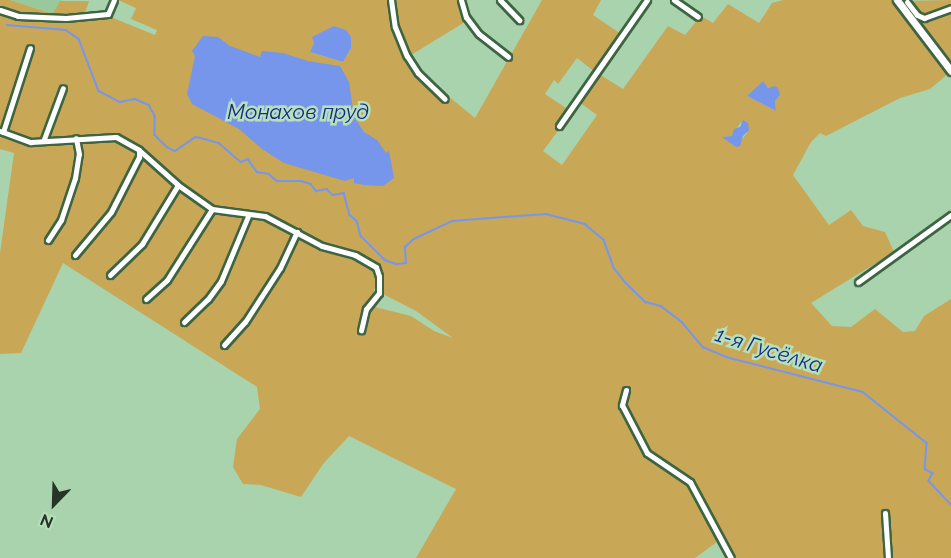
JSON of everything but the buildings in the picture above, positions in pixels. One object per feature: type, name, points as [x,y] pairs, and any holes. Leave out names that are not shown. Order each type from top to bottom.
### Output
[{"type":"street","points":[[0,10],[18,16],[66,18],[108,14],[114,0]]},
{"type":"street","points":[[391,0],[395,27],[407,56],[418,73],[445,99]]},
{"type":"street","points":[[461,0],[466,17],[478,34],[508,57]]},
{"type":"street","points":[[500,0],[519,20]]},
{"type":"street","points":[[559,126],[647,0]]},
{"type":"street","points":[[674,0],[698,17]]},
{"type":"street","points":[[904,2],[921,18],[951,8]]},
{"type":"street","points":[[904,2],[951,71]]},
{"type":"street","points":[[30,48],[2,131],[32,142],[44,139],[116,136],[139,150],[178,185],[212,209],[248,216],[266,216],[322,246],[355,255],[376,267],[379,293],[366,309],[361,330]]},
{"type":"street","points":[[44,139],[63,88]]},
{"type":"street","points":[[48,240],[61,220],[75,178],[78,154],[76,138]]},
{"type":"street","points":[[75,255],[111,212],[139,157],[139,150]]},
{"type":"street","points":[[110,275],[142,244],[178,185]]},
{"type":"street","points":[[146,299],[167,280],[212,209]]},
{"type":"street","points":[[858,282],[951,215]]},
{"type":"street","points":[[184,322],[208,299],[221,281],[248,216]]},
{"type":"street","points":[[224,345],[245,322],[280,268],[297,232]]},
{"type":"street","points":[[626,390],[622,405],[647,453],[690,482],[731,558]]},
{"type":"street","points":[[885,513],[888,558]]},
{"type":"shaded area","points":[[0,0],[10,0],[53,14],[60,1],[89,1],[85,13],[63,16],[19,14],[0,7]]},
{"type":"shaded area","points":[[10,0],[62,0],[54,14]]},
{"type":"shaded area","points":[[118,0],[458,0],[465,22],[411,55],[432,83],[475,118],[542,0],[601,0],[593,15],[621,34],[595,72],[577,58],[558,84],[554,80],[545,94],[572,112],[543,151],[562,165],[597,115],[579,102],[599,74],[623,89],[668,26],[685,35],[701,16],[713,23],[728,4],[759,23],[772,3],[783,0],[893,0],[949,73],[930,89],[900,98],[826,136],[820,133],[811,142],[793,175],[829,225],[851,210],[863,226],[885,232],[894,252],[811,303],[832,326],[851,327],[875,309],[903,332],[915,331],[924,316],[951,299],[951,558],[731,558],[721,539],[695,558],[416,558],[456,489],[349,436],[323,464],[301,497],[261,485],[243,484],[233,467],[237,439],[260,409],[257,387],[63,263],[21,353],[0,354],[0,253],[14,153],[0,149],[0,13],[20,19],[67,21],[108,16],[155,35],[157,30],[131,19],[136,8]],"holes":[[[314,43],[351,48],[343,62],[310,52]],[[763,81],[766,86],[780,95],[775,100],[776,111],[747,96]],[[741,122],[747,133],[736,147],[723,137],[732,136]],[[341,250],[378,266],[382,275],[381,293],[416,311],[453,338],[434,331],[411,316],[371,306],[377,276],[372,267],[338,255]]]},
{"type":"shaded area","points":[[951,0],[951,66],[905,8],[905,1]]},
{"type":"water","points":[[334,26],[346,30],[351,37],[351,48],[343,62],[310,52],[314,43],[312,37]]},
{"type":"water","name":"Монахов пруд","points":[[203,36],[218,37],[230,46],[260,57],[262,51],[283,53],[308,61],[340,66],[349,82],[354,117],[364,132],[377,140],[386,153],[389,151],[394,178],[383,186],[364,185],[354,183],[354,178],[345,181],[284,163],[262,149],[239,129],[192,104],[187,94],[195,56],[192,51]]},
{"type":"water","points":[[763,81],[768,88],[775,86],[778,88],[780,95],[775,101],[776,111],[747,96]]},
{"type":"water","points":[[743,120],[748,123],[749,130],[743,136],[740,146],[736,147],[722,137],[732,136],[734,129],[740,127]]},
{"type":"waterway","name":"1-я Гусёлка","points":[[7,25],[66,30],[79,39],[99,91],[120,102],[135,99],[149,105],[155,116],[155,135],[167,147],[175,151],[196,137],[201,138],[219,143],[241,162],[248,159],[257,172],[269,174],[277,181],[301,181],[311,184],[316,191],[327,189],[333,195],[344,193],[350,215],[357,221],[361,236],[385,260],[396,264],[406,263],[405,247],[414,239],[452,221],[546,214],[585,224],[604,240],[614,268],[626,283],[646,302],[661,306],[682,322],[703,347],[726,357],[863,392],[927,443],[925,469],[933,473],[929,481],[951,505]]}]
